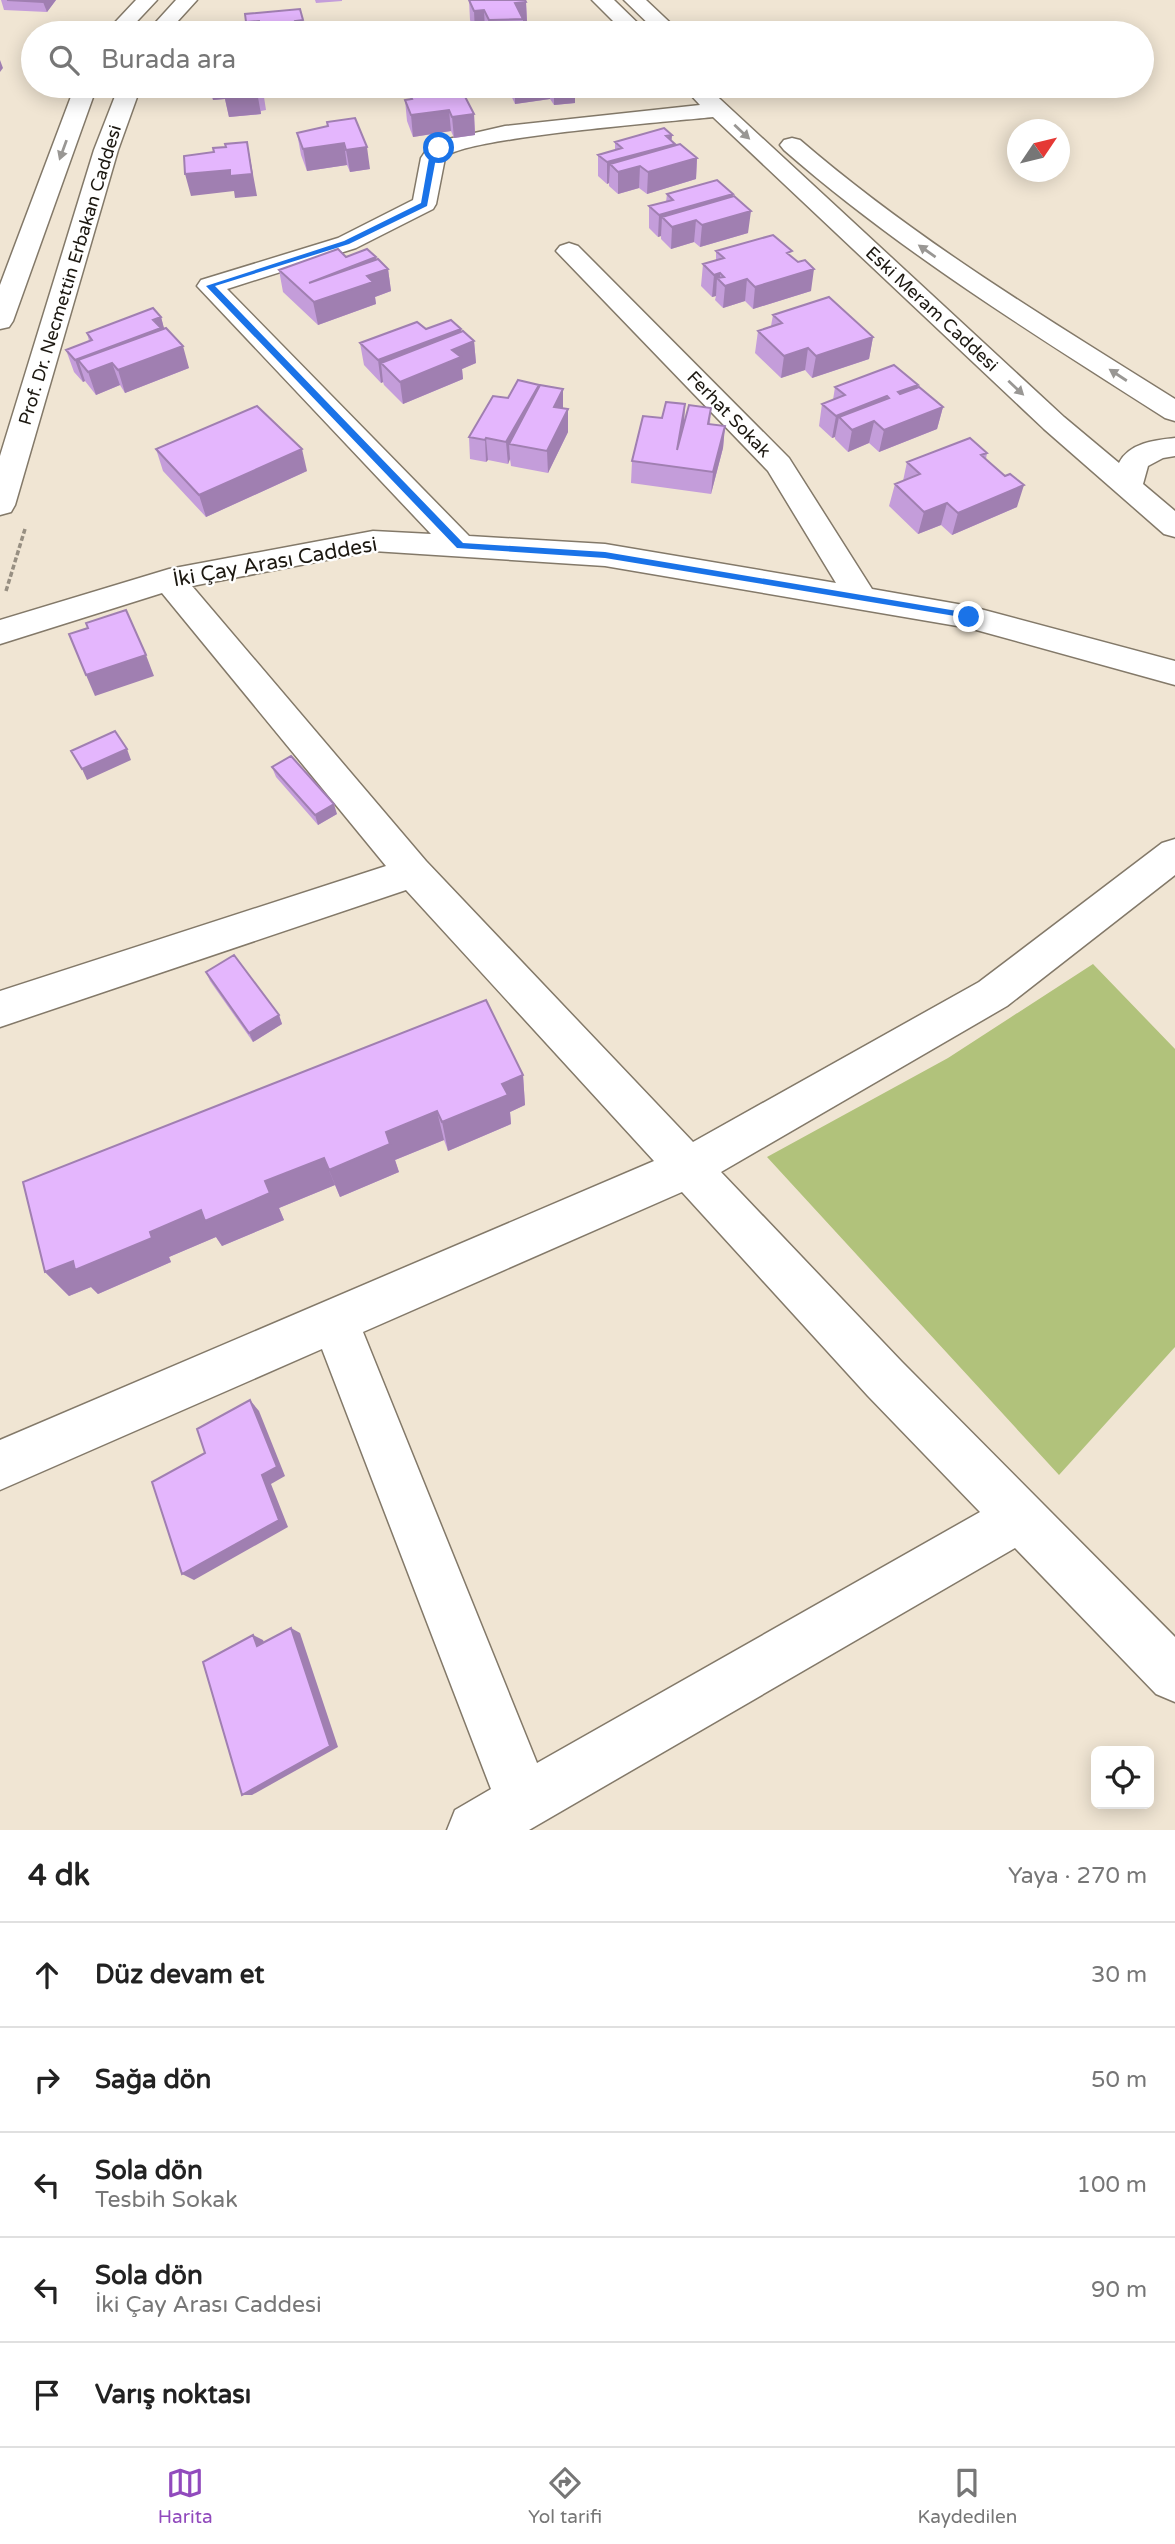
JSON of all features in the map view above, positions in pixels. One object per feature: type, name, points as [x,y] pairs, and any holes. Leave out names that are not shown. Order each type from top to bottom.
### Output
[{"type":"street","points":[[127,21],[147,0]]},
{"type":"street","points":[[167,21],[187,0]]},
{"type":"street","points":[[602,0],[624,21]]},
{"type":"street","points":[[634,0],[657,21]]},
{"type":"street","name":"Prof. Dr. Necmettin Erbakan Caddesi","points":[[0,321],[82,98]]},
{"type":"street","name":"Prof. Dr. Necmettin Erbakan Caddesi","points":[[0,505],[106,150],[126,98]]},
{"type":"street","points":[[460,546],[210,286],[347,243],[424,204],[433,158],[439,148],[505,133],[723,98]]},
{"type":"street","name":"Eski Meram Caddesi","points":[[723,98],[747,104]]},
{"type":"street","name":"Eski Meram Caddesi","points":[[723,98],[1054,423],[1175,527]]},
{"type":"street","name":"Eski Meram Caddesi","points":[[776,130],[850,194],[892,226],[1175,412]]},
{"type":"street","name":"Ferhat Sokak","points":[[569,251],[779,465],[861,598]]},
{"type":"street","points":[[1128,486],[1134,461],[1156,449],[1175,447]]},
{"type":"street","name":"İki Çay Arası Caddesi","points":[[0,632],[169,580],[373,541],[605,555],[969,617],[1175,673]]},
{"type":"street","points":[[169,580],[413,873],[885,1379],[1175,1675]]},
{"type":"street","points":[[0,1465],[688,1168],[993,994],[1175,854]]},
{"type":"street","points":[[0,1009],[413,873]]},
{"type":"street","points":[[335,1321],[524,1801]]},
{"type":"street","points":[[475,1830],[1020,1517]]},
{"type":"green space","points":[[1093,964],[1175,1049],[1175,1347],[1059,1475],[767,1157],[948,1058]]},
{"type":"building","points":[[7,0],[45,0],[43,2]]},
{"type":"building","points":[[469,0],[525,0],[526,2],[515,3],[523,19],[489,20],[484,10],[474,11]]},
{"type":"building","points":[[300,9],[303,20],[246,21],[245,14]]},
{"type":"building","points":[[466,98],[474,114],[452,117],[449,110],[411,115],[405,100]]},
{"type":"building","points":[[355,118],[367,147],[346,150],[344,143],[303,149],[297,133],[328,126],[327,122]]},
{"type":"building","points":[[664,128],[672,135],[666,136],[675,144],[607,162],[598,155],[622,148],[615,142]]},
{"type":"building","points":[[247,142],[252,174],[230,176],[230,170],[185,174],[184,156],[214,152],[213,148],[226,147],[225,144]]},
{"type":"building","points":[[680,144],[697,158],[648,172],[640,166],[618,172],[610,164]]},
{"type":"building","points":[[717,180],[733,194],[659,215],[649,206],[673,200],[667,194]]},
{"type":"building","points":[[734,196],[751,211],[702,225],[696,220],[672,227],[662,217]]},
{"type":"building","points":[[773,235],[792,251],[787,253],[798,262],[805,260],[814,269],[755,287],[747,279],[725,286],[717,278],[724,277],[720,273],[714,275],[703,264],[724,258],[716,251]]},
{"type":"building","points":[[338,249],[346,257],[367,249],[376,257],[309,283],[378,259],[388,269],[367,276],[373,282],[314,302],[279,270]]},
{"type":"building","points":[[829,297],[873,337],[816,356],[808,348],[784,356],[758,331],[782,323],[773,315]]},
{"type":"building","points":[[153,308],[161,317],[153,320],[161,328],[75,360],[66,350],[92,340],[87,333]]},
{"type":"building","points":[[451,320],[461,329],[378,360],[360,343],[417,322],[426,329]]},
{"type":"building","points":[[166,328],[183,346],[118,370],[112,363],[88,372],[78,360]]},
{"type":"building","points":[[463,331],[474,341],[452,350],[461,357],[400,382],[381,363]]},
{"type":"building","points":[[894,365],[918,385],[898,392],[900,394],[919,387],[943,407],[884,430],[874,421],[852,430],[839,417],[889,398],[887,396],[836,416],[822,404],[845,395],[835,387]]},
{"type":"building","points":[[518,380],[539,385],[506,442],[469,437],[493,396],[508,398]]},
{"type":"building","points":[[540,385],[563,389],[554,407],[568,409],[547,451],[509,444]]},
{"type":"building","points":[[666,402],[685,404],[677,450],[689,405],[711,408],[708,424],[725,426],[713,472],[632,461],[643,416],[662,418]]},
{"type":"building","points":[[257,406],[302,449],[199,495],[156,449]]},
{"type":"building","points":[[970,438],[987,453],[981,455],[1005,476],[1010,474],[1024,485],[958,513],[947,503],[924,512],[895,484],[920,474],[907,462]]},
{"type":"building","points":[[126,610],[146,655],[86,675],[69,634],[88,628],[86,623]]},
{"type":"building","points":[[115,731],[127,749],[82,769],[71,751]]},
{"type":"building","points":[[291,756],[334,804],[315,815],[272,767]]},
{"type":"building","points":[[234,955],[279,1015],[249,1033],[206,972]]},
{"type":"building","points":[[486,1000],[523,1075],[502,1084],[508,1095],[442,1122],[437,1111],[386,1132],[390,1144],[329,1170],[324,1158],[265,1181],[270,1193],[205,1221],[201,1210],[150,1232],[152,1238],[75,1270],[73,1261],[45,1272],[23,1182]]},
{"type":"building","points":[[250,1400],[277,1467],[262,1475],[279,1520],[182,1574],[152,1482],[205,1453],[197,1429]]},
{"type":"building","points":[[291,1628],[330,1746],[242,1795],[203,1662],[253,1635],[257,1646]]},
{"type":"route","points":[[439,148],[433,158],[424,204],[347,243],[210,286],[460,546],[605,555],[969,617]]}]
